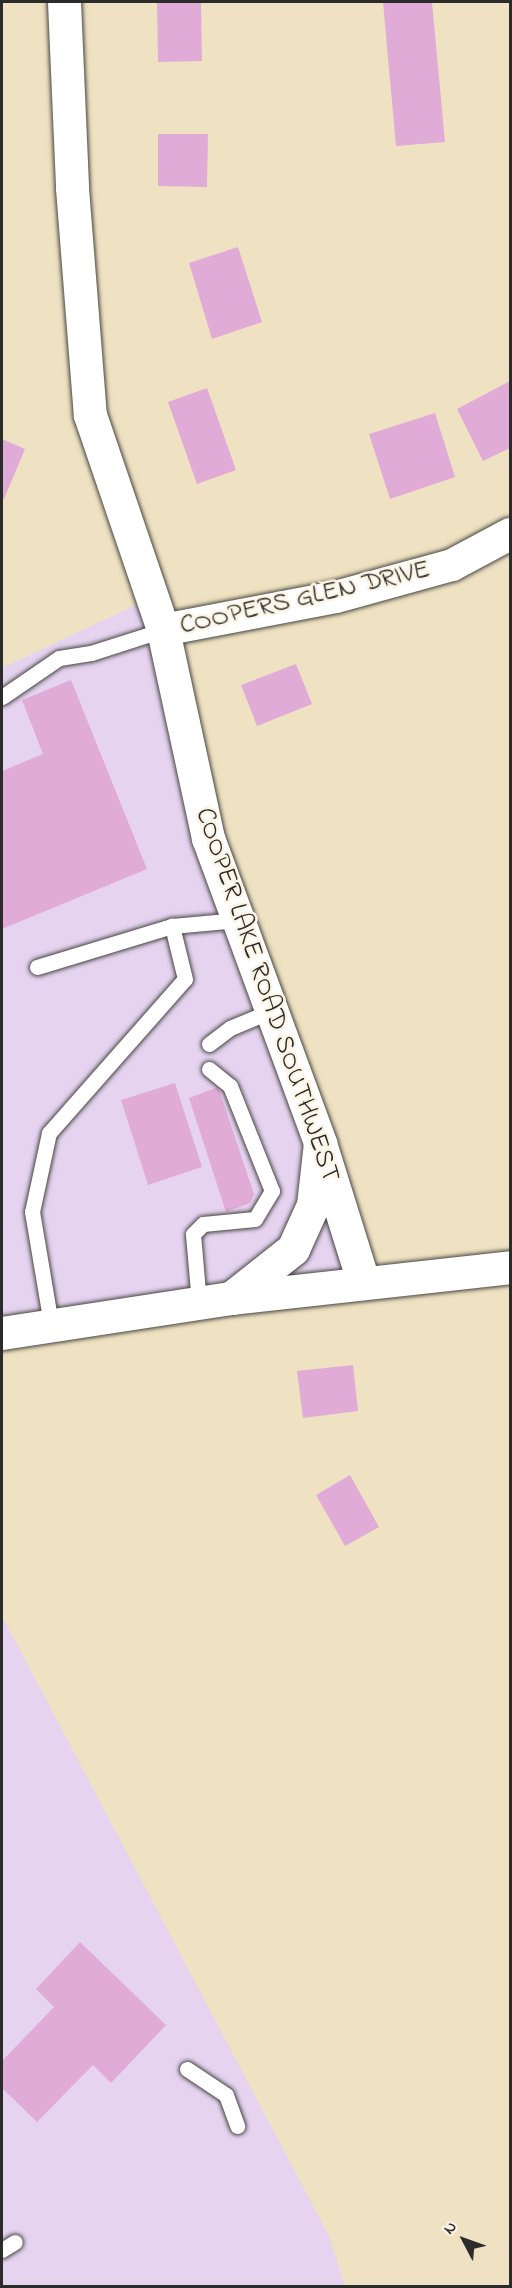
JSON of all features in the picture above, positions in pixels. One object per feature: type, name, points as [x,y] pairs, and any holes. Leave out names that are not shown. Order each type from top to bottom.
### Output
[{"type":"street","name":"COOPER LAKE ROAD SOUTHWEST","points":[[64,2],[72,188],[90,415],[163,630],[208,838],[320,1143],[363,1281]]},
{"type":"street","name":"COOPERS GLEN DRIVE","points":[[163,630],[336,597],[452,565],[510,534]]},
{"type":"street","points":[[231,1298],[293,1249],[313,1204],[320,1143]]},
{"type":"street","points":[[2,1333],[231,1298],[363,1281],[510,1266]]},
{"type":"lane","points":[[2,698],[59,658],[91,653],[163,630]]},
{"type":"lane","points":[[37,967],[172,926],[238,920]]},
{"type":"lane","points":[[51,1324],[32,1212],[49,1133],[185,979],[172,926]]},
{"type":"lane","points":[[209,1044],[230,1028],[271,1011]]},
{"type":"lane","points":[[199,1303],[193,1234],[203,1224],[255,1219],[272,1191],[230,1086],[209,1070]]},
{"type":"lane","points":[[187,2069],[226,2095],[237,2126]]},
{"type":"shaded area","points":[[157,595],[347,1280],[2,1342],[2,668]]},
{"type":"shaded area","points":[[2,1616],[329,2236],[345,2286],[2,2286]]},
{"type":"building","points":[[157,2],[201,2],[202,61],[158,62]]},
{"type":"building","points":[[383,2],[432,2],[445,142],[396,146]]},
{"type":"building","points":[[158,134],[208,134],[207,187],[158,186]]},
{"type":"building","points":[[238,247],[262,322],[212,339],[189,263]]},
{"type":"building","points":[[510,381],[510,448],[483,461],[457,409]]},
{"type":"building","points":[[207,388],[236,470],[197,484],[168,402]]},
{"type":"building","points":[[435,413],[455,477],[390,499],[369,434]]},
{"type":"building","points":[[2,439],[25,449],[4,499],[2,498]]},
{"type":"building","points":[[296,664],[312,704],[257,726],[241,685]]},
{"type":"building","points":[[71,680],[147,869],[2,929],[2,771],[43,754],[22,700]]},
{"type":"building","points":[[175,1083],[202,1167],[148,1185],[121,1100]]},
{"type":"building","points":[[218,1087],[254,1194],[250,1203],[226,1212],[189,1098]]},
{"type":"building","points":[[353,1365],[358,1411],[303,1418],[297,1371]]},
{"type":"building","points":[[350,1475],[379,1527],[345,1546],[316,1495]]},
{"type":"building","points":[[80,1942],[166,2025],[111,2083],[93,2065],[37,2122],[2,2088],[2,2061],[54,2007],[36,1989]]}]
